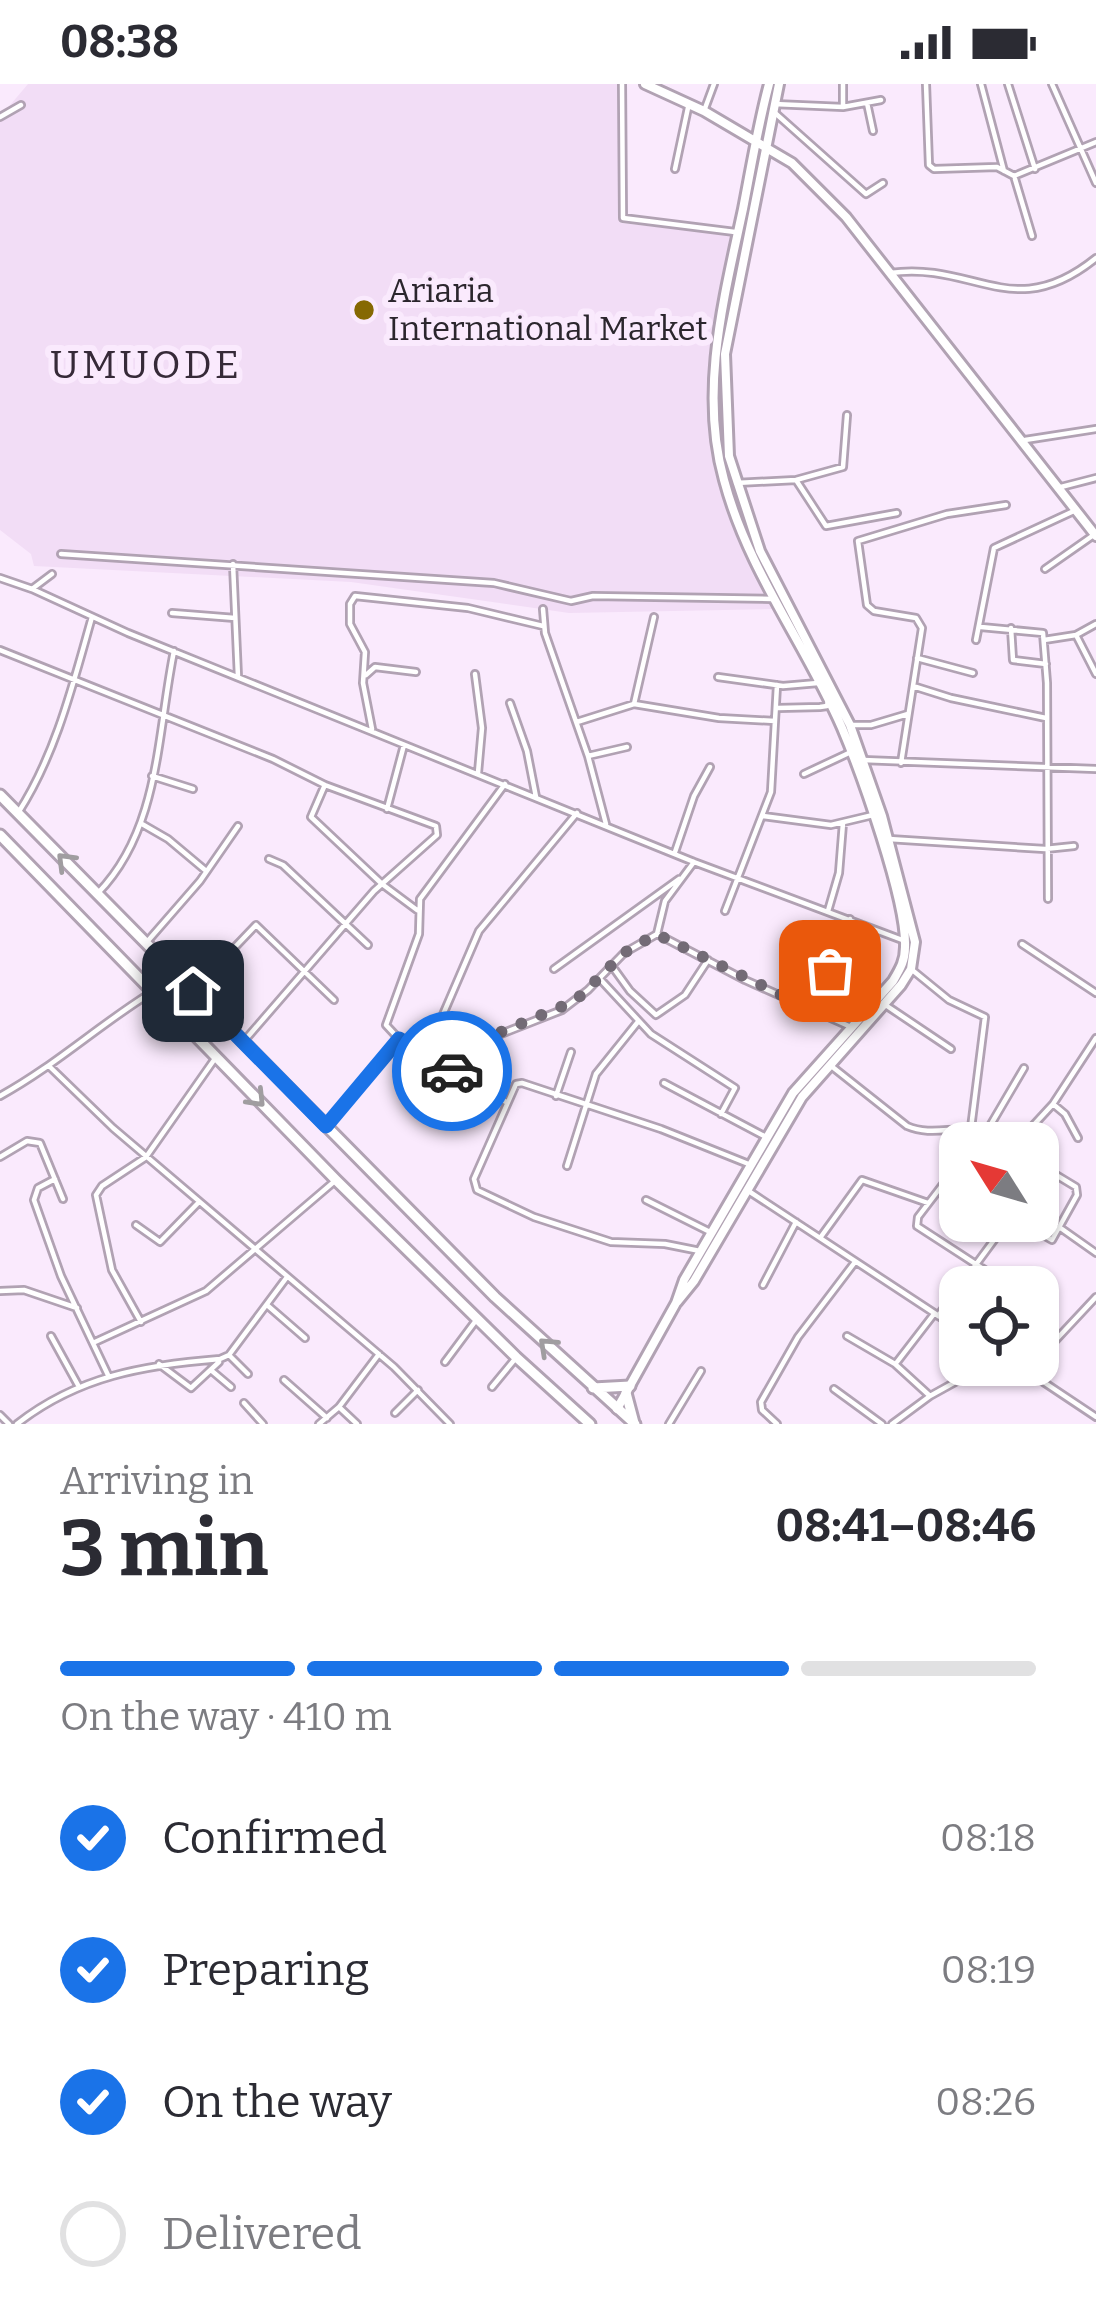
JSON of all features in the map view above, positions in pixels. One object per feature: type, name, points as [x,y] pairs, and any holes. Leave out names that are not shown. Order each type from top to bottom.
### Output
[{"type":"highway","points":[[0,795],[495,1297],[634,1424]]},
{"type":"highway","points":[[0,835],[336,1180],[515,1358],[590,1424]]},
{"type":"highway","points":[[592,1388],[628,1390],[634,1424]]},
{"type":"main road","points":[[645,84],[761,142],[792,163],[846,217],[1095,535]]},
{"type":"main road","points":[[676,1303],[694,1281],[789,1115],[911,969],[915,942],[863,760],[850,725],[782,597],[736,483],[726,430],[725,355],[770,84]]},
{"type":"main road","points":[[617,1408],[684,1280],[793,1093],[902,966],[905,940],[873,815],[851,752],[748,549],[715,435],[715,352],[738,232],[779,84]]},
{"type":"street","points":[[622,84],[623,218],[738,232]]},
{"type":"street","points":[[704,111],[714,84]]},
{"type":"street","points":[[843,84],[843,107]]},
{"type":"street","points":[[926,84],[931,168],[997,167],[1014,176],[1096,142]]},
{"type":"street","points":[[981,84],[1004,172]]},
{"type":"street","points":[[1008,84],[1035,169]]},
{"type":"street","points":[[1052,84],[1096,183]]},
{"type":"street","points":[[773,107],[843,107],[881,100]]},
{"type":"street","points":[[675,169],[689,103]]},
{"type":"street","points":[[866,104],[873,131]]},
{"type":"street","points":[[0,117],[21,105]]},
{"type":"street","points":[[773,107],[866,194],[883,183]]},
{"type":"street","points":[[1014,176],[1032,236]]},
{"type":"street","points":[[890,273],[926,272],[1010,290],[1039,290],[1060,283],[1096,258]]},
{"type":"street","points":[[736,483],[796,480],[842,467],[847,415]]},
{"type":"street","points":[[1021,440],[1096,429]]},
{"type":"street","points":[[1058,488],[1096,478]]},
{"type":"street","points":[[796,480],[826,526],[897,513]]},
{"type":"street","points":[[901,763],[920,620],[874,611],[867,605],[858,541],[947,514],[1006,505]]},
{"type":"street","points":[[976,640],[994,548],[1076,510]]},
{"type":"street","points":[[1045,569],[1095,535]]},
{"type":"street","points":[[61,554],[494,583],[571,601],[593,596],[772,599]]},
{"type":"street","points":[[233,564],[238,676]]},
{"type":"street","points":[[32,589],[52,574]]},
{"type":"street","points":[[0,589],[2,579],[32,589],[694,862],[905,940]]},
{"type":"street","points":[[372,730],[364,692],[364,649],[350,624],[355,596],[468,608],[543,626]]},
{"type":"street","points":[[543,609],[543,626],[589,756],[606,824]]},
{"type":"street","points":[[172,613],[235,618]]},
{"type":"street","points":[[18,813],[53,743],[92,617]]},
{"type":"street","points":[[634,704],[654,617]]},
{"type":"street","points":[[1044,640],[1076,635],[1096,624]]},
{"type":"street","points":[[981,627],[1039,630],[1044,640],[1048,899]]},
{"type":"street","points":[[1011,628],[1013,660],[1046,664]]},
{"type":"street","points":[[1076,635],[1096,674]]},
{"type":"street","points":[[0,650],[439,830],[344,924],[243,1042]]},
{"type":"street","points":[[97,893],[127,856],[142,824],[174,651]]},
{"type":"street","points":[[917,658],[973,673]]},
{"type":"street","points":[[366,675],[375,667],[416,673]]},
{"type":"street","points":[[475,674],[482,728],[478,773]]},
{"type":"street","points":[[718,677],[777,685],[818,682]]},
{"type":"street","points":[[725,911],[771,792],[777,685]]},
{"type":"street","points":[[913,686],[1046,718]]},
{"type":"street","points":[[776,708],[820,707],[828,700]]},
{"type":"street","points":[[510,703],[536,796]]},
{"type":"street","points":[[577,722],[634,704],[718,718],[775,721]]},
{"type":"street","points":[[850,725],[871,725],[908,714]]},
{"type":"street","points":[[387,809],[405,744]]},
{"type":"street","points":[[589,756],[627,747]]},
{"type":"street","points":[[804,773],[851,752]]},
{"type":"street","points":[[863,760],[1096,769]]},
{"type":"street","points":[[675,852],[694,796],[710,767]]},
{"type":"street","points":[[152,776],[193,789]]},
{"type":"street","points":[[417,910],[420,899],[505,784]]},
{"type":"street","points":[[326,785],[311,817],[417,910],[421,920],[386,1025],[399,1039],[506,1102]]},
{"type":"street","points":[[426,1054],[479,931],[577,813]]},
{"type":"street","points":[[763,817],[843,823],[873,815]]},
{"type":"street","points":[[828,911],[839,874],[843,823]]},
{"type":"street","points":[[142,824],[206,871]]},
{"type":"street","points":[[146,943],[238,826]]},
{"type":"street","points":[[889,839],[1045,849],[1074,846]]},
{"type":"street","points":[[269,860],[284,865],[368,946]]},
{"type":"street","points":[[656,934],[665,901],[694,862]]},
{"type":"street","points":[[554,969],[679,879]]},
{"type":"street","points":[[794,1001],[806,968],[836,968],[850,920]]},
{"type":"street","points":[[193,991],[256,925],[334,1000]]},
{"type":"street","points":[[453,1072],[473,1045],[562,1010],[638,942],[656,934]]},
{"type":"street","points":[[656,934],[852,1027]]},
{"type":"street","points":[[1022,944],[1096,993]]},
{"type":"street","points":[[612,965],[630,991],[656,1015],[686,995],[708,960]]},
{"type":"street","points":[[911,969],[950,1000],[985,1017],[972,1122]]},
{"type":"street","points":[[600,979],[638,1022],[674,1051],[735,1088],[721,1114]]},
{"type":"street","points":[[0,1096],[154,991]]},
{"type":"street","points":[[884,1004],[951,1049]]},
{"type":"street","points":[[567,1166],[584,1106],[604,1060],[638,1022]]},
{"type":"street","points":[[1037,1122],[1096,1038]]},
{"type":"street","points":[[326,1126],[399,1039]]},
{"type":"street","points":[[556,1096],[572,1052]]},
{"type":"street","points":[[141,1322],[112,1270],[96,1196],[102,1186],[146,1157],[216,1058]]},
{"type":"street","points":[[830,1065],[907,1126],[939,1129]]},
{"type":"street","points":[[49,1066],[146,1157],[379,1354],[450,1424]]},
{"type":"street","points":[[990,1122],[1024,1067]]},
{"type":"street","points":[[702,1251],[610,1242],[534,1217],[477,1190],[474,1179],[506,1102],[518,1083],[661,1129],[751,1165]]},
{"type":"street","points":[[664,1083],[766,1137]]},
{"type":"street","points":[[1053,1105],[1065,1114],[1078,1138]]},
{"type":"street","points":[[0,1157],[34,1140],[40,1143],[63,1199]]},
{"type":"street","points":[[1059,1178],[1078,1190],[1060,1227],[1096,1253]]},
{"type":"street","points":[[55,1179],[38,1188],[34,1200],[108,1376]]},
{"type":"street","points":[[95,1342],[192,1300],[336,1180]]},
{"type":"street","points":[[820,1238],[862,1180],[928,1203]]},
{"type":"street","points":[[747,1190],[939,1317]]},
{"type":"street","points":[[939,1190],[917,1226],[980,1266]]},
{"type":"street","points":[[646,1200],[712,1233]]},
{"type":"street","points":[[136,1225],[160,1241],[200,1202]]},
{"type":"street","points":[[763,1285],[796,1222]]},
{"type":"street","points":[[896,1364],[992,1242]]},
{"type":"street","points":[[777,1424],[760,1402],[798,1337],[855,1262]]},
{"type":"street","points":[[0,1415],[13,1424],[78,1385],[159,1364],[229,1355],[287,1277]]},
{"type":"street","points":[[0,1291],[24,1290],[77,1308]]},
{"type":"street","points":[[1059,1337],[1096,1297]]},
{"type":"street","points":[[267,1305],[305,1338]]},
{"type":"street","points":[[445,1362],[477,1319]]},
{"type":"street","points":[[51,1336],[78,1385]]},
{"type":"street","points":[[847,1336],[896,1364],[930,1396]]},
{"type":"street","points":[[319,1424],[339,1407],[379,1354]]},
{"type":"street","points":[[229,1355],[248,1374]]},
{"type":"street","points":[[492,1387],[515,1358]]},
{"type":"street","points":[[159,1364],[191,1388],[220,1359]]},
{"type":"street","points":[[212,1371],[231,1387]]},
{"type":"street","points":[[669,1424],[701,1371]]},
{"type":"street","points":[[284,1379],[327,1418]]},
{"type":"street","points":[[892,1424],[948,1386]]},
{"type":"street","points":[[1058,1386],[1096,1417]]},
{"type":"street","points":[[834,1389],[882,1424]]},
{"type":"street","points":[[395,1413],[418,1390]]},
{"type":"street","points":[[244,1403],[263,1424]]},
{"type":"street","points":[[339,1407],[357,1424]]},
{"type":"shaded area","name":"Ariaria International Market","points":[[28,84],[620,84],[620,223],[740,236],[715,383],[716,459],[740,536],[773,609],[569,613],[351,582],[34,566],[31,554],[0,530],[0,117]]},
{"type":"way so far","points":[[452,1071],[477,1042],[562,1010],[588,991],[624,953],[656,934],[794,1001],[806,968],[830,971]]},
{"type":"place","name":"Ariaria International Market","points":[[364,310]]},
{"type":"district","name":"UMUODE","points":[[146,365]]},
{"type":"route","points":[[193,991],[326,1126],[399,1039],[452,1071]]}]
